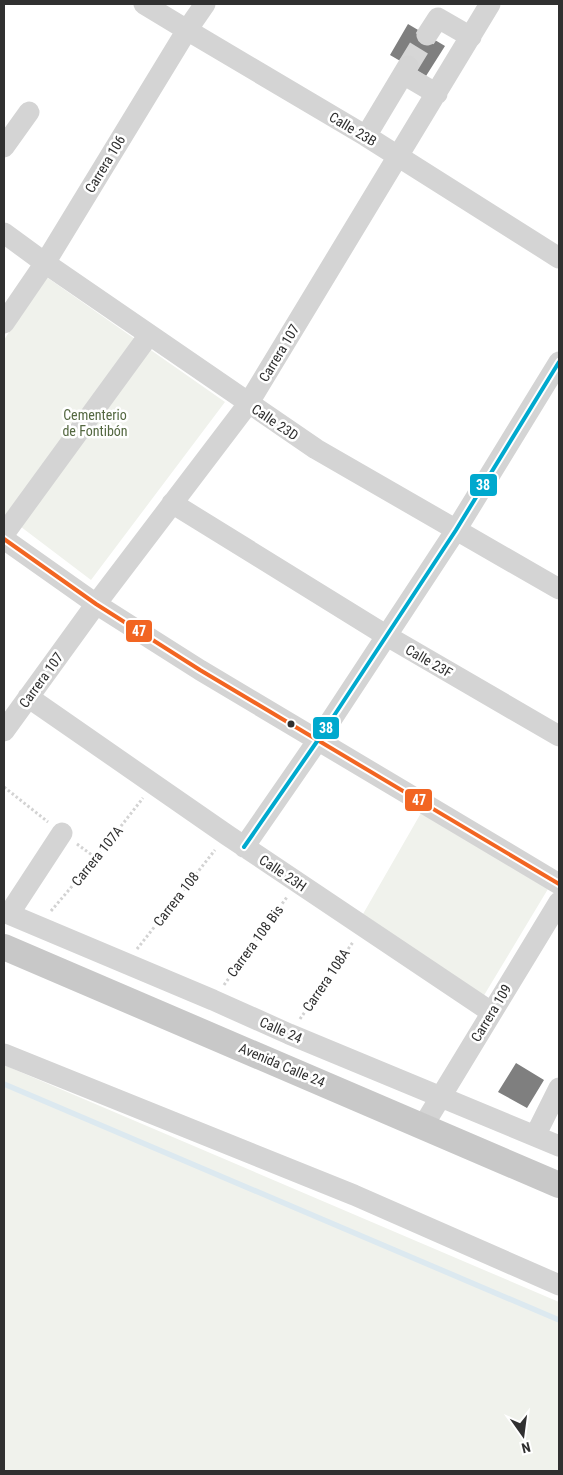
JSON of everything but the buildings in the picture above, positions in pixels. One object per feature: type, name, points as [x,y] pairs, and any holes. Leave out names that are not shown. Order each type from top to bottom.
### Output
[{"type":"main road","name":"Avenida Calle 24","points":[[5,945],[559,1184]]},
{"type":"street","name":"Calle 23B","points":[[144,4],[366,136],[559,258]]},
{"type":"street","name":"Carrera 106","points":[[4,323],[45,263],[186,30],[205,4]]},
{"type":"street","name":"Carrera 107","points":[[4,731],[96,604],[248,404],[490,4]]},
{"type":"street","points":[[427,35],[438,18],[471,37]]},
{"type":"street","points":[[366,136],[406,70],[437,94]]},
{"type":"street","points":[[4,147],[29,112]]},
{"type":"street","name":"Calle 23D","points":[[4,233],[148,335],[316,450],[559,589]]},
{"type":"street","points":[[4,534],[148,335]]},
{"type":"street","points":[[236,841],[318,740],[456,530],[559,362]]},
{"type":"street","name":"Calle 23F","points":[[172,504],[387,636],[559,736]]},
{"type":"street","points":[[4,539],[96,604],[200,670],[559,884]]},
{"type":"street","name":"Calle 23H","points":[[28,697],[236,841],[491,1012]]},
{"type":"street","points":[[6,913],[62,833]]},
{"type":"street","name":"Carrera 109","points":[[423,1126],[559,902]]},
{"type":"street","name":"Calle 24","points":[[6,913],[559,1146]]},
{"type":"street","points":[[4,1054],[354,1195],[559,1285]]},
{"type":"street","points":[[535,1136],[559,1088]]},
{"type":"path","name":"Carrera 107A","points":[[38,927],[96,858],[154,783]]},
{"type":"path","name":"Carrera 108","points":[[126,963],[236,841]]},
{"type":"path","name":"Carrera 108 Bis","points":[[213,1000],[297,882]]},
{"type":"path","name":"Carrera 108A","points":[[290,1034],[363,926]]},
{"type":"green space","name":"Cementerio de Fontibón","points":[[45,276],[225,402],[91,580],[4,514],[4,340]]},
{"type":"green space","points":[[421,813],[548,889],[483,997],[363,914]]},
{"type":"green space","points":[[4,1065],[559,1302],[559,1471],[4,1471]]},
{"type":"waterway","points":[[4,1084],[559,1320]]},
{"type":"tunnel","points":[[408,66],[427,35]]},
{"type":"transit line","name":"38","points":[[244,847],[318,740],[456,530],[559,362]]},
{"type":"transit line","name":"47","points":[[4,539],[96,604],[200,670],[559,884]]}]
